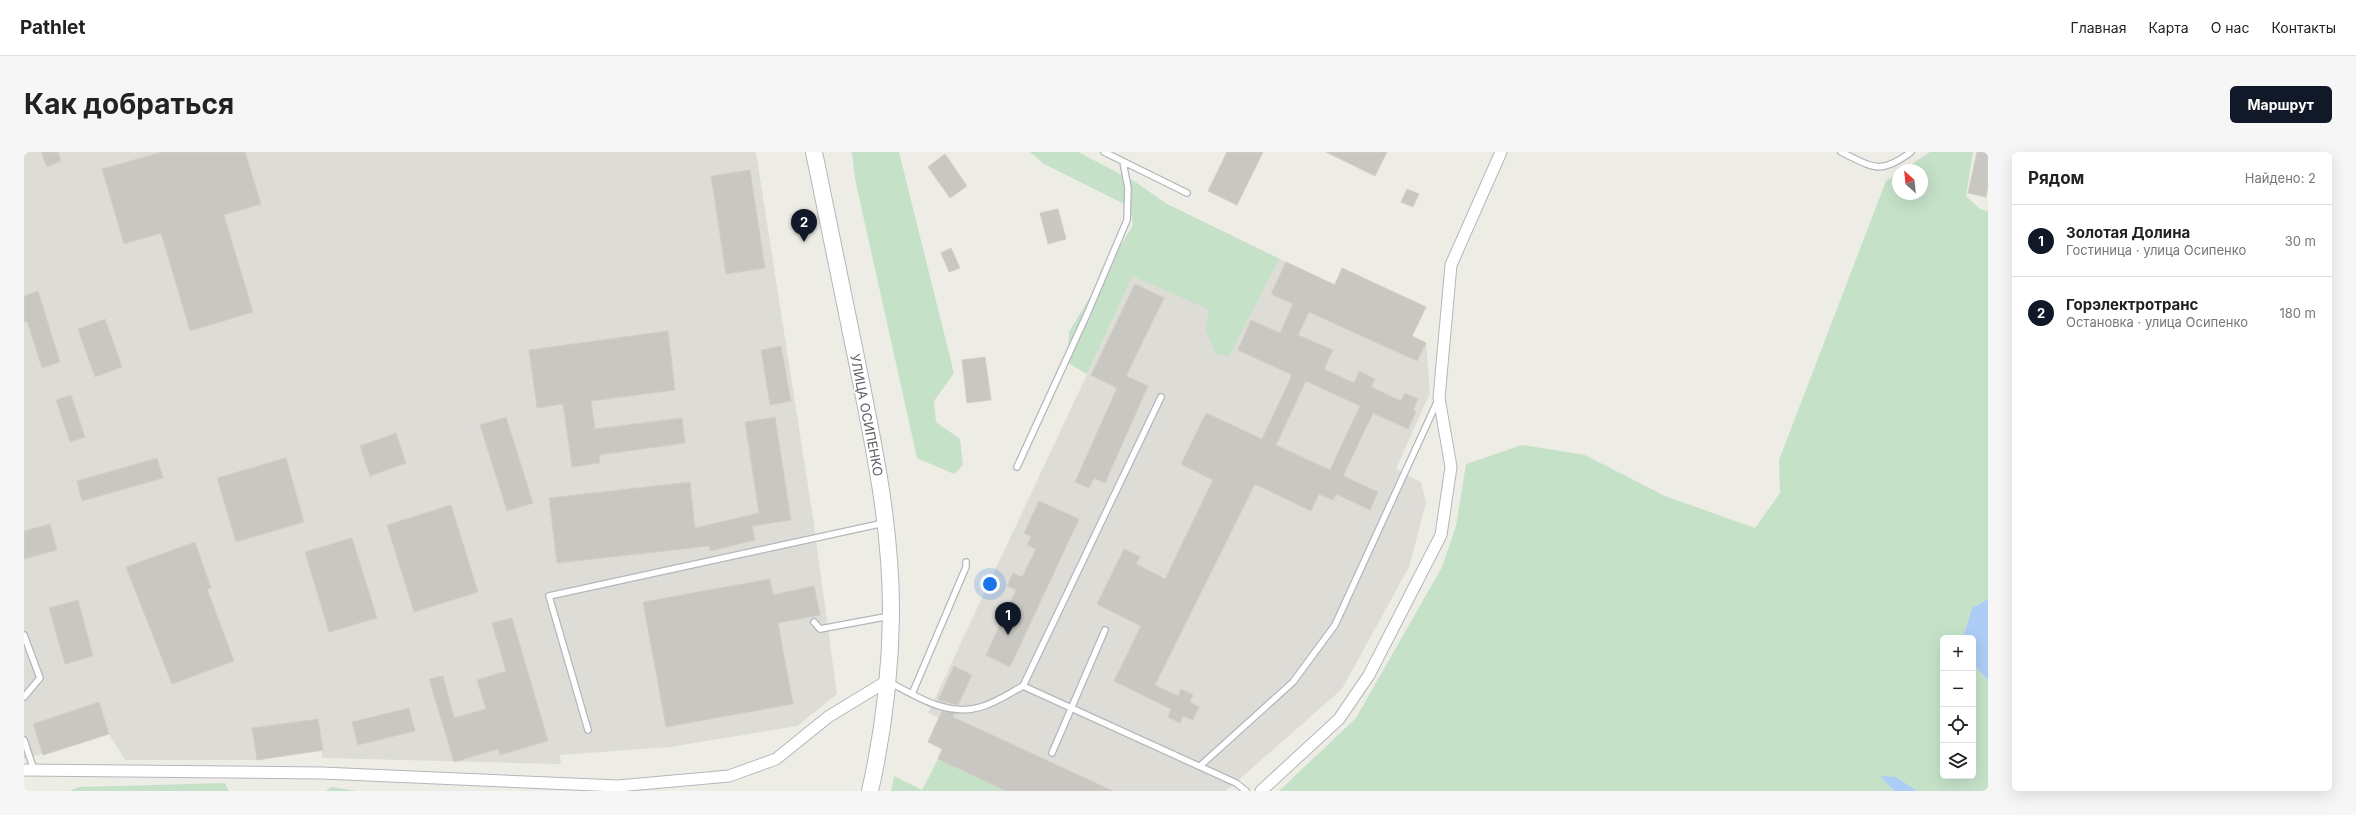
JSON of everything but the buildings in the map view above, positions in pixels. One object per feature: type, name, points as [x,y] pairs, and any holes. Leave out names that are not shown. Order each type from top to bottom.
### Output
[{"type":"main road","name":"УЛИЦА ОСИПЕНКО","points":[[814,152],[876,454],[888,554],[891,616],[887,681],[880,746],[870,791]]},
{"type":"street","points":[[1261,791],[1339,719],[1369,675],[1441,535],[1451,467],[1439,398],[1450,264],[1502,152]]},
{"type":"street","points":[[29,770],[322,774],[618,786],[729,776],[776,759],[828,717],[887,681]]},
{"type":"lane","points":[[1104,152],[1187,193]]},
{"type":"lane","points":[[1842,152],[1874,168],[1895,164],[1911,152]]},
{"type":"lane","points":[[1017,466],[1088,312],[1127,220],[1128,188],[1123,162]]},
{"type":"lane","points":[[887,681],[931,704],[960,709],[981,707],[1023,686],[1161,397]]},
{"type":"lane","points":[[1200,766],[1293,682],[1335,625],[1439,398]]},
{"type":"lane","points":[[588,730],[549,596],[884,523]]},
{"type":"lane","points":[[912,694],[966,567],[966,562]]},
{"type":"lane","points":[[814,622],[820,629],[891,616]]},
{"type":"lane","points":[[1052,753],[1106,630]]},
{"type":"lane","points":[[24,635],[40,678],[24,697]]},
{"type":"lane","points":[[1023,686],[1200,766],[1236,783],[1246,791]]},
{"type":"lane","points":[[24,740],[29,770]]},
{"type":"shaded area","points":[[24,152],[756,152],[813,518],[837,694],[797,726],[670,747],[560,755],[561,764],[322,758],[322,751],[257,760],[125,760],[109,734],[24,759]]},
{"type":"shaded area","points":[[1167,204],[1334,285],[1342,268],[1426,307],[1412,336],[1426,343],[1430,393],[1396,469],[1421,482],[1426,503],[1409,567],[1342,689],[1226,791],[1006,791],[938,759],[942,749],[928,742],[939,718],[928,713]]},
{"type":"green space","points":[[852,152],[899,152],[954,373],[934,401],[936,422],[960,439],[963,465],[954,474],[917,458],[855,179]]},
{"type":"green space","points":[[1030,152],[1078,152],[1134,181],[1167,204],[1279,259],[1229,356],[1216,354],[1205,329],[1210,310],[1133,276],[1087,374],[1068,363],[1069,332],[1133,225],[1130,207],[1044,164]]},
{"type":"green space","points":[[1930,152],[1973,152],[1966,196],[1980,209],[1988,211],[1988,599],[1972,608],[1964,635],[1940,635],[1940,779],[1976,779],[1976,667],[1988,680],[1988,791],[1917,791],[1880,776],[1894,791],[1279,791],[1356,718],[1442,567],[1456,526],[1466,464],[1522,445],[1585,455],[1665,496],[1755,528],[1780,493],[1779,460],[1886,181],[1892,177],[1892,200],[1928,200],[1928,164],[1912,164]]},
{"type":"green space","points":[[938,759],[1006,791],[891,791],[894,776],[922,790]]},
{"type":"green space","points":[[225,783],[229,791],[70,791],[79,787]]},
{"type":"green space","points":[[331,787],[358,791],[326,791]]},
{"type":"water","points":[[1988,599],[1988,680],[1976,667],[1976,635],[1964,635],[1972,608]]},
{"type":"water","points":[[1880,776],[1896,777],[1917,791],[1894,791]]},
{"type":"place","name":"Горэлектротранс","points":[[804,242]]},
{"type":"place","name":"Золотая Долина","points":[[1008,635]]}]
